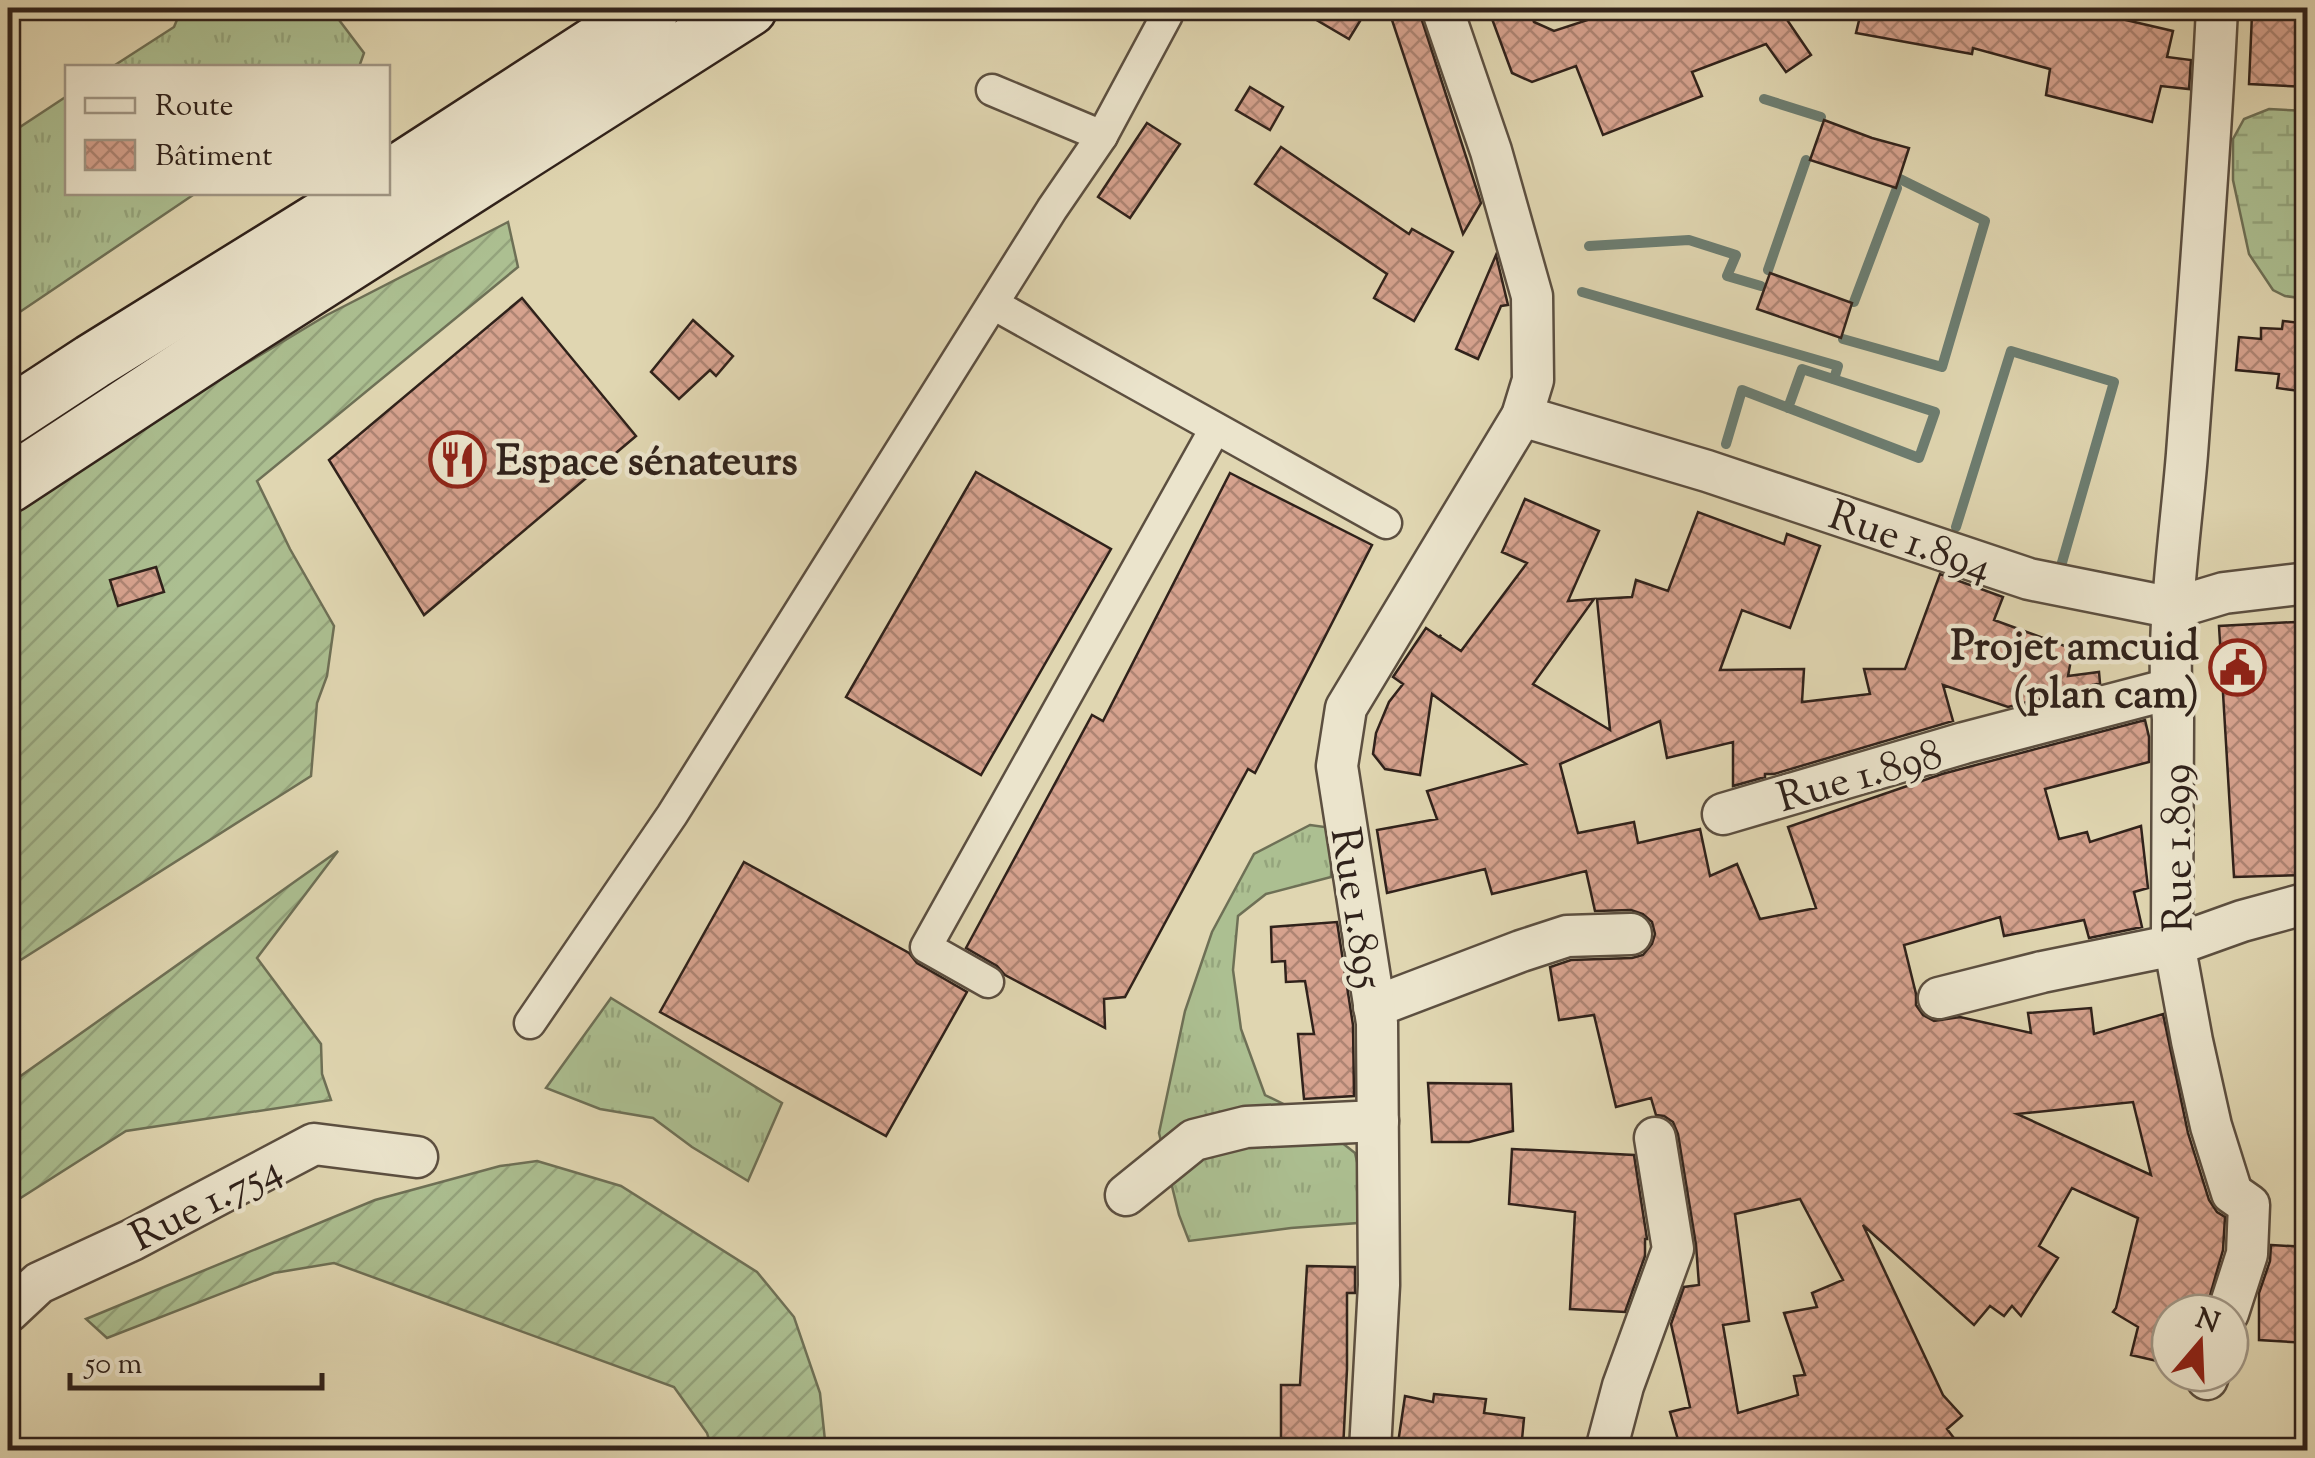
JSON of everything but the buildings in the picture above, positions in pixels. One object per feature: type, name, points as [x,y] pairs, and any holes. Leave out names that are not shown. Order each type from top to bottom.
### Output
[{"type":"main road","points":[[390,178],[652,8]]},
{"type":"main road","points":[[8,485],[749,8]]},
{"type":"main road","points":[[8,417],[361,195]]},
{"type":"street","name":"Rue 1.895","points":[[1370,1450],[1379,1285],[1377,1022],[1337,766],[1346,708],[1522,416],[1533,380],[1532,296],[1491,151],[1442,8]]},
{"type":"street","name":"Rue 1.899","points":[[2216,8],[2210,158],[2170,688],[2172,932],[2211,1126],[2232,1192],[2249,1206],[2247,1254],[2234,1293]]},
{"type":"street","points":[[530,1023],[672,815],[1052,208],[1102,136],[1167,15]]},
{"type":"street","points":[[992,90],[1102,136]]},
{"type":"street","points":[[992,304],[1386,523]]},
{"type":"street","name":"Rue 1.894","points":[[1522,416],[1707,471],[2029,579],[2174,608],[2224,593],[2308,583]]},
{"type":"street","points":[[988,982],[926,947],[1215,429]]},
{"type":"street","name":"Rue 1.898","points":[[1723,814],[2170,688]]},
{"type":"street","points":[[1939,998],[2175,944],[2308,903]]},
{"type":"street","points":[[1374,1007],[1567,936],[1631,934]]},
{"type":"street","points":[[1126,1195],[1194,1140],[1246,1127],[1378,1121]]},
{"type":"street","points":[[1606,1450],[1623,1386],[1674,1248],[1655,1138]]},
{"type":"street","name":"Rue 1.754","points":[[8,1312],[39,1284],[314,1144],[417,1156]]},
{"type":"green space","points":[[182,8],[330,8],[364,53],[360,65],[115,65],[174,27]]},
{"type":"green space","points":[[65,97],[65,195],[193,195],[8,320],[8,135]]},
{"type":"green space","points":[[2269,109],[2307,111],[2307,299],[2273,290],[2249,254],[2233,180],[2233,139],[2244,119]]},
{"type":"green space","points":[[508,222],[518,267],[257,481],[334,626],[327,676],[317,703],[311,776],[8,968],[8,514],[137,429],[327,315]]},
{"type":"green space","points":[[1310,825],[1332,828],[1331,877],[1266,894],[1238,916],[1233,970],[1241,1029],[1265,1095],[1308,1116],[1355,1153],[1371,1222],[1189,1241],[1159,1133],[1185,1011],[1212,932],[1254,854]]},
{"type":"green space","points":[[338,851],[257,958],[321,1044],[322,1074],[331,1100],[126,1131],[8,1206],[8,1085]]},
{"type":"green space","points":[[611,998],[782,1103],[748,1181],[653,1118],[600,1109],[546,1088]]},
{"type":"green space","points":[[537,1161],[621,1186],[757,1272],[794,1317],[820,1393],[826,1450],[712,1450],[707,1433],[674,1387],[334,1263],[274,1273],[107,1338],[86,1319],[375,1200],[500,1166]]},
{"type":"waterway","points":[[1764,99],[1821,117]]},
{"type":"waterway","points":[[1768,270],[1806,160]]},
{"type":"waterway","points":[[1843,339],[1942,367],[1985,221],[1900,179]]},
{"type":"waterway","points":[[1854,302],[1897,188]]},
{"type":"waterway","points":[[1589,246],[1689,240],[1736,255],[1727,276],[1761,286]]},
{"type":"waterway","points":[[1582,292],[1838,366],[1834,379]]},
{"type":"waterway","points":[[1956,527],[2011,351],[2114,382],[2061,566]]},
{"type":"waterway","points":[[1726,444],[1742,390],[1919,458],[1935,412],[1802,369],[1788,408]]},
{"type":"place","name":"Espace sénateurs","points":[[457,459]]},
{"type":"place","name":"Projet amcuid (plan cam)","points":[[2238,668]]}]
